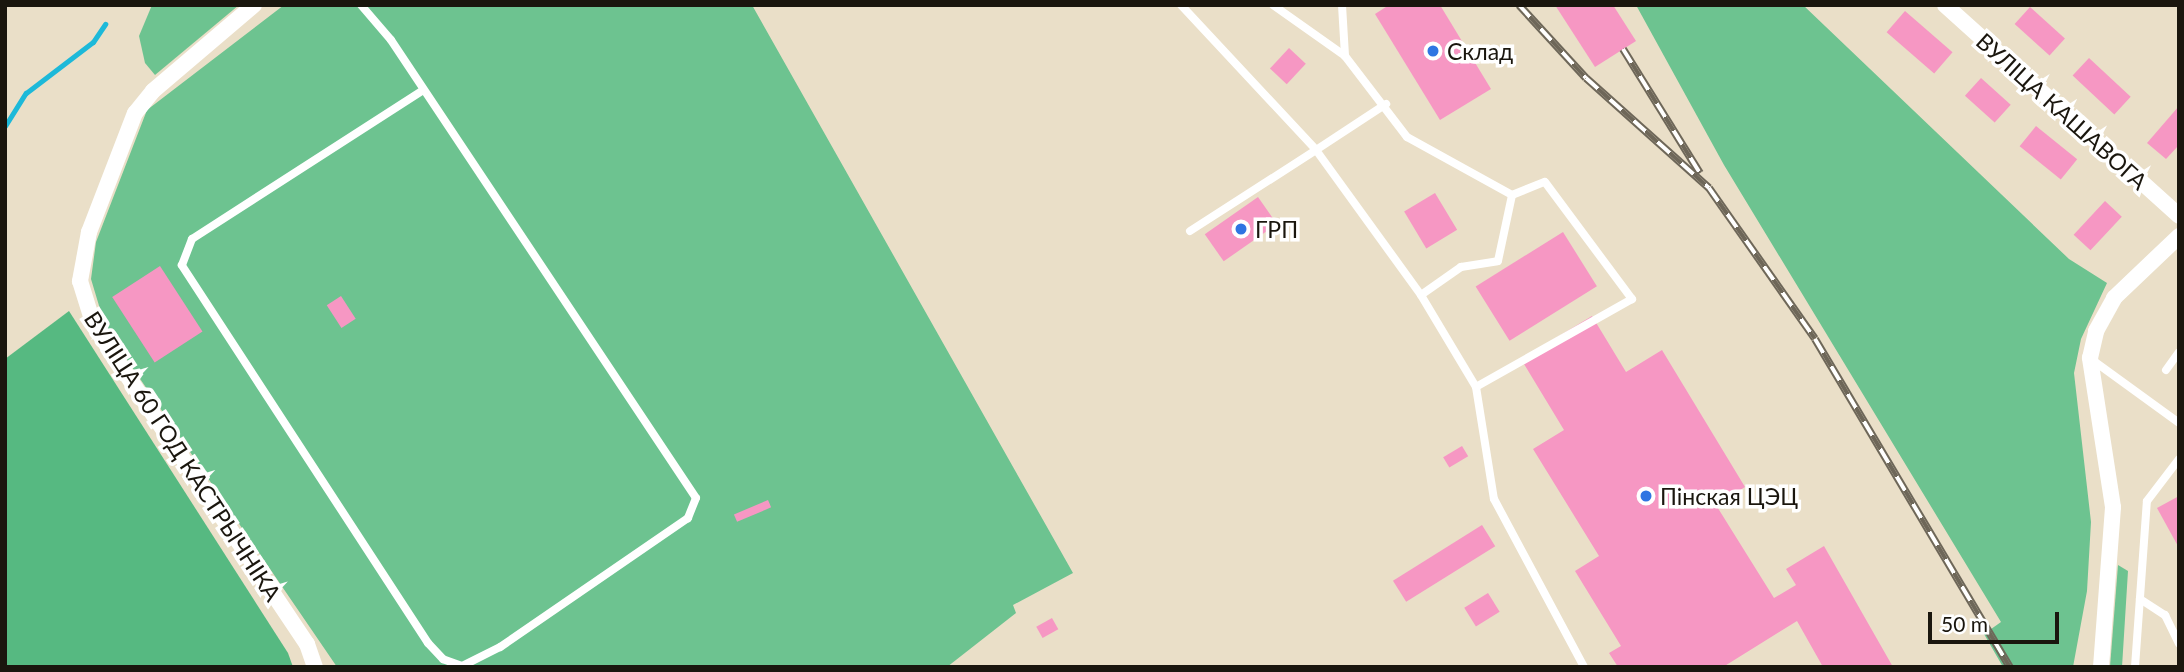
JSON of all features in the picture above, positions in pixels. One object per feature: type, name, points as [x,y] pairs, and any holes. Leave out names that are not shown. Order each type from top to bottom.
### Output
[{"type":"street","name":"ВУЛІЦА 60 ГОД КАСТРЫЧНІКА","points":[[254,5],[153,90],[135,113],[89,232],[80,281],[94,326],[307,644],[315,667]]},
{"type":"street","name":"ВУЛІЦА КАШАВОГА","points":[[1945,5],[2179,216]]},
{"type":"street","points":[[2101,667],[2113,507],[2090,358],[2096,331],[2114,298],[2179,236]]},
{"type":"lane","points":[[361,5],[423,90],[696,498],[688,518],[500,646],[462,666],[443,659],[428,643],[183,265],[192,239],[423,90]]},
{"type":"lane","points":[[1181,5],[1316,150],[1420,295],[1476,387],[1494,499],[1584,667]]},
{"type":"lane","points":[[1273,5],[1345,57],[1386,104],[1406,137],[1512,195]]},
{"type":"lane","points":[[1342,5],[1345,57]]},
{"type":"lane","points":[[1190,231],[1386,104]]},
{"type":"lane","points":[[1476,387],[1632,299],[1545,182],[1512,195]]},
{"type":"lane","points":[[1420,295],[1461,267],[1498,261],[1512,195]]},
{"type":"lane","points":[[2166,370],[2179,352]]},
{"type":"lane","points":[[2090,358],[2179,424]]},
{"type":"lane","points":[[2135,667],[2147,500],[2179,459]]},
{"type":"lane","points":[[2140,599],[2165,615],[2179,644]]},
{"type":"green space","points":[[152,5],[239,5],[155,75],[145,63],[139,36]]},
{"type":"green space","points":[[284,5],[752,5],[1073,573],[1013,605],[1016,613],[947,667],[337,667],[106,329],[91,279],[96,242],[147,110]]},
{"type":"green space","points":[[1636,5],[1803,5],[2069,259],[2107,283],[2081,339],[2074,373],[2091,522],[2087,591],[2073,667],[2003,667],[1984,634],[2001,622],[1724,165]]},
{"type":"green space","points":[[69,311],[288,653],[293,667],[5,667],[5,359]]},
{"type":"green space","points":[[2118,565],[2128,571],[2122,667],[2110,667]]},
{"type":"building","name":"Склад","points":[[1389,5],[1440,5],[1491,89],[1440,120],[1375,14]]},
{"type":"building","points":[[1555,5],[1613,5],[1636,41],[1595,67]]},
{"type":"building","points":[[2030,7],[2065,38],[2050,56],[2015,24]]},
{"type":"building","points":[[1905,11],[1953,52],[1934,73],[1887,32]]},
{"type":"building","points":[[1289,48],[1306,64],[1287,84],[1270,68]]},
{"type":"building","points":[[2089,58],[2131,97],[2114,114],[2073,76]]},
{"type":"building","points":[[1981,78],[2011,105],[1995,123],[1965,96]]},
{"type":"building","points":[[2179,106],[2179,145],[2166,159],[2147,143]]},
{"type":"building","points":[[2036,126],[2077,159],[2061,180],[2020,146]]},
{"type":"building","points":[[1435,193],[1457,230],[1426,248],[1404,212]]},
{"type":"building","name":"ГРП","points":[[1258,197],[1277,224],[1224,261],[1205,234]]},
{"type":"building","points":[[2105,201],[2122,217],[2090,250],[2074,235]]},
{"type":"building","points":[[1563,232],[1597,286],[1510,341],[1476,287]]},
{"type":"building","points":[[160,266],[202,331],[155,362],[112,297]]},
{"type":"building","points":[[341,296],[356,319],[341,328],[327,305]]},
{"type":"building","name":"Пінская ЦЭЦ","points":[[1592,316],[1626,372],[1662,350],[1745,487],[1716,505],[1774,598],[1796,585],[1786,569],[1824,546],[1893,667],[1823,667],[1797,621],[1723,667],[1618,667],[1609,653],[1621,646],[1575,571],[1599,556],[1533,449],[1564,430],[1521,359]]},
{"type":"building","points":[[1462,446],[1468,456],[1449,468],[1443,457]]},
{"type":"building","points":[[2179,496],[2179,548],[2157,508]]},
{"type":"building","points":[[768,500],[771,507],[737,522],[734,514]]},
{"type":"building","points":[[1482,525],[1495,546],[1406,602],[1393,581]]},
{"type":"building","points":[[1488,593],[1500,612],[1476,626],[1464,608]]},
{"type":"building","points":[[1052,618],[1058,629],[1043,638],[1036,627]]},
{"type":"waterway","points":[[5,126],[26,93],[93,42],[105,24]]},
{"type":"railway","points":[[1519,5],[1586,78],[1709,188],[1815,339],[2010,667]]},
{"type":"railway","points":[[1623,49],[1700,173]]},
{"type":"place","name":"Склад","points":[[1433,51]]},
{"type":"place","name":"ГРП","points":[[1241,229]]},
{"type":"place","name":"Пінская ЦЭЦ","points":[[1646,496]]}]
